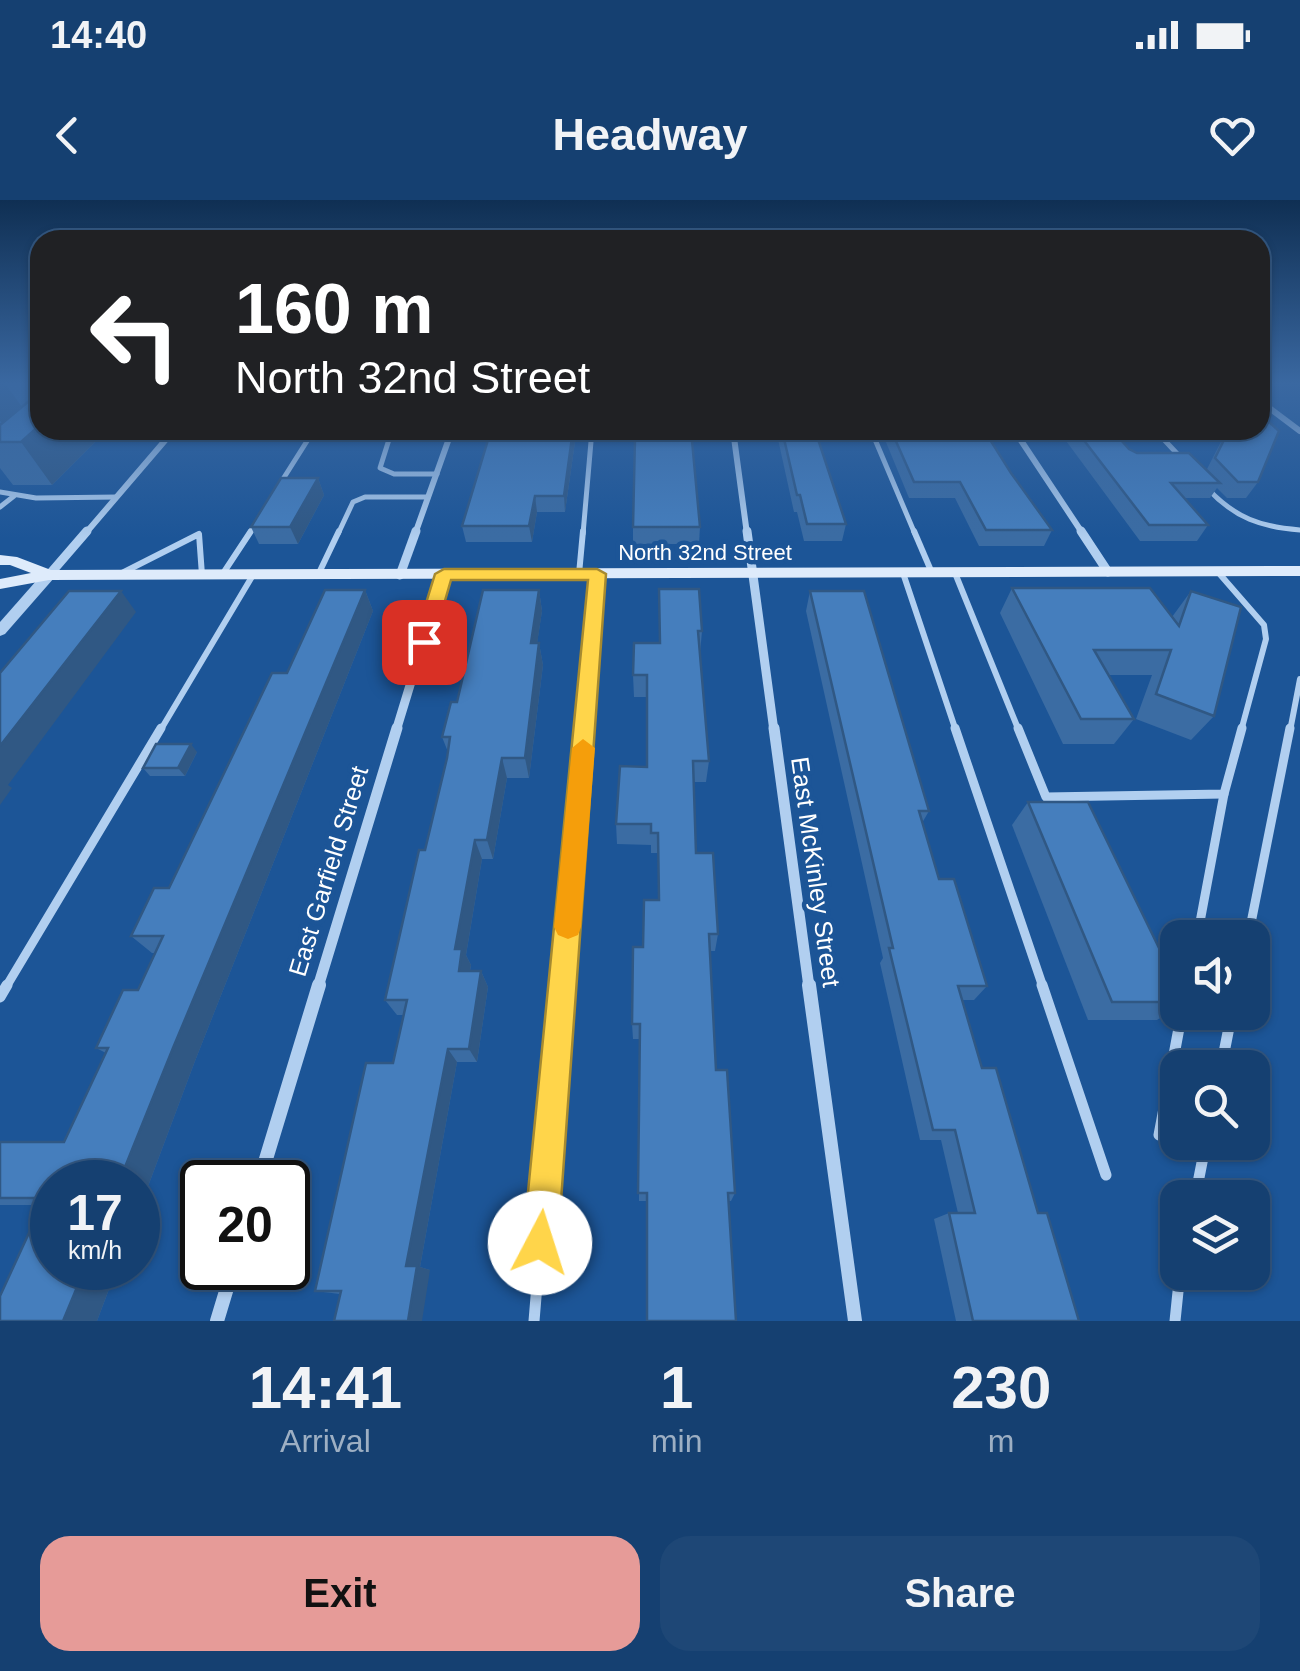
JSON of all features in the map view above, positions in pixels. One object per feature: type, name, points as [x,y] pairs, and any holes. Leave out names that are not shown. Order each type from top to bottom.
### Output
[{"type":"main road","name":"North 32nd Street","points":[[0,560],[12,560],[49,575]]},
{"type":"main road","name":"North 32nd Street","points":[[0,584],[49,575],[1300,571]]},
{"type":"street","points":[[0,631],[165,440]]},
{"type":"street","points":[[400,574],[448,440]]},
{"type":"street","name":"East McKinley Street","points":[[734,440],[855,1321]]},
{"type":"street","points":[[1021,440],[1108,572]]},
{"type":"street","name":"East Garfield Street","points":[[266,1160],[444,574]]},
{"type":"street","points":[[217,1321],[226,1290]]},
{"type":"lane","points":[[276,490],[308,440]]},
{"type":"lane","points":[[389,440],[380,468],[394,474],[436,474]]},
{"type":"lane","points":[[579,574],[591,440]]},
{"type":"lane","points":[[875,440],[932,573]]},
{"type":"lane","points":[[1164,440],[1189,467]]},
{"type":"lane","points":[[1202,481],[1238,519],[1263,527],[1300,530]]},
{"type":"lane","points":[[0,492],[14,496],[116,496]]},
{"type":"lane","points":[[0,507],[14,496]]},
{"type":"lane","points":[[318,575],[353,502],[365,497],[428,497]]},
{"type":"lane","points":[[222,575],[266,506]]},
{"type":"lane","points":[[118,575],[199,534],[202,575]]},
{"type":"lane","points":[[1200,920],[1224,794],[1266,639],[1264,626],[1217,571]]},
{"type":"lane","points":[[903,573],[1106,1174]]},
{"type":"lane","points":[[955,573],[1046,797],[1224,794]]},
{"type":"lane","points":[[534,1321],[597,574]]},
{"type":"lane","points":[[0,997],[253,575]]},
{"type":"lane","points":[[1252,920],[1300,679]]},
{"type":"lane","points":[[1158,1135],[1178,1030]]},
{"type":"lane","points":[[1175,1321],[1178,1290]]},
{"type":"building","points":[[0,434],[30,434],[21,442],[0,442]]},
{"type":"building","points":[[1270,434],[1278,434],[1258,482],[1238,482],[1215,458],[1224,440],[1270,440]]},
{"type":"building","points":[[488,440],[572,440],[564,496],[535,496],[529,526],[462,526]]},
{"type":"building","points":[[635,440],[692,440],[700,527],[633,527]]},
{"type":"building","points":[[784,440],[818,440],[846,524],[807,524]]},
{"type":"building","points":[[895,440],[990,440],[1052,530],[986,530],[960,482],[914,482]]},
{"type":"building","points":[[1084,440],[1121,440],[1137,453],[1189,453],[1220,483],[1171,483],[1208,525],[1149,525]]},
{"type":"building","points":[[281,478],[318,478],[290,527],[251,527]]},
{"type":"building","points":[[1012,588],[1150,588],[1179,626],[1191,591],[1241,607],[1214,716],[1156,694],[1171,650],[1094,650],[1134,719],[1081,719]]},
{"type":"building","points":[[659,589],[699,589],[702,631],[698,631],[709,761],[693,761],[696,853],[713,853],[718,934],[709,934],[716,1070],[727,1070],[735,1193],[728,1193],[736,1321],[647,1321],[647,1193],[638,1193],[640,1024],[632,1024],[633,947],[643,947],[644,900],[659,900],[658,833],[651,833],[651,824],[616,824],[620,766],[647,767],[647,675],[633,675],[634,643],[660,643]]},
{"type":"building","points":[[325,590],[365,590],[128,1160],[30,1160],[30,1198],[0,1198],[0,1142],[64,1142],[108,1048],[96,1048],[123,990],[138,990],[163,936],[131,936],[154,888],[169,888],[272,673],[287,673]]},
{"type":"building","points":[[483,590],[539,590],[531,643],[539,643],[525,758],[502,758],[487,840],[475,840],[455,949],[462,949],[459,971],[481,971],[469,1049],[448,1049],[406,1266],[417,1266],[408,1321],[334,1321],[341,1291],[315,1291],[366,1063],[393,1063],[407,1000],[385,1000],[419,850],[425,850],[447,758],[450,737],[442,737],[451,702],[457,702]]},
{"type":"building","points":[[69,591],[121,591],[0,746],[0,673]]},
{"type":"building","points":[[810,591],[864,591],[929,811],[919,811],[939,879],[954,879],[987,986],[958,986],[982,1068],[996,1068],[1038,1213],[1047,1213],[1079,1321],[973,1321],[949,1213],[975,1213],[955,1130],[933,1130]]},
{"type":"building","points":[[156,744],[191,744],[178,768],[143,768]]},
{"type":"building","points":[[1028,802],[1088,802],[1160,950],[1160,1002],[1112,1002]]},
{"type":"building","points":[[30,1231],[30,1290],[76,1290],[63,1321],[0,1321],[0,1296]]},
{"type":"slow traffic","points":[[568,927],[583,748]]},
{"type":"route","points":[[424,642],[444,574],[597,574],[540,1243]]}]
